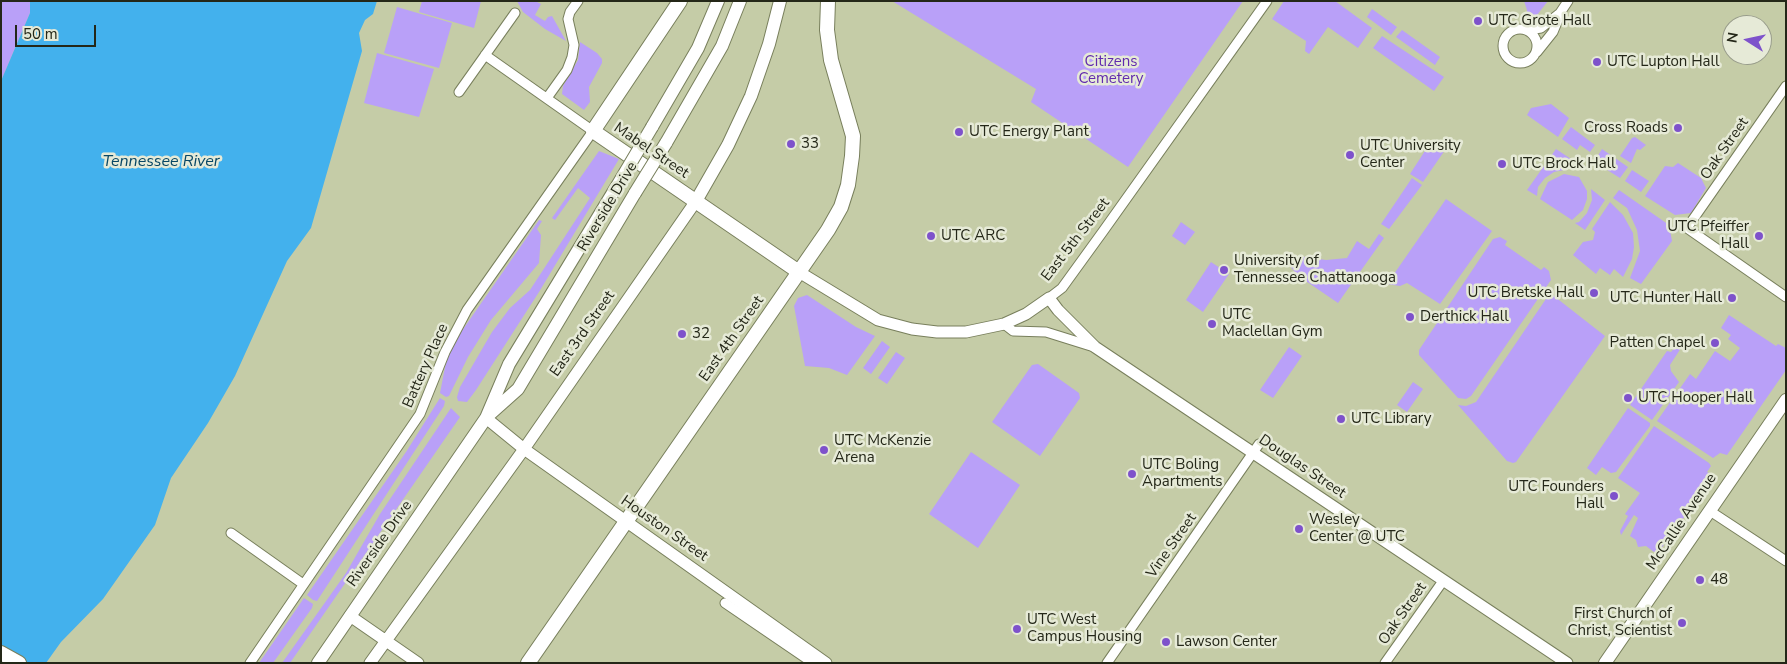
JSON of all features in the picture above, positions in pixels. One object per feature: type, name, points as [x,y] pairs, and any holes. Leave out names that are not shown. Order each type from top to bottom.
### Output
[{"type":"main road","name":"Riverside Drive","points":[[318,663],[486,418],[509,364],[698,48],[718,1]]},
{"type":"main road","name":"Riverside Drive","points":[[486,418],[518,389],[722,46],[740,1]]},
{"type":"main road","name":"East 3rd Street","points":[[696,201],[728,145],[751,96],[769,44],[780,1]]},
{"type":"main road","name":"East 4th Street","points":[[528,663],[828,230],[841,207],[848,186],[852,156],[851,126],[831,60],[827,30],[829,1]]},
{"type":"main road","points":[[593,131],[678,2]]},
{"type":"main road","name":"Mabel Street","points":[[593,131],[799,272]]},
{"type":"main road","name":"McCallie Avenue","points":[[1605,663],[1786,400]]},
{"type":"main road","points":[[1,653],[20,663]]},
{"type":"street","points":[[547,98],[567,70],[572,56],[574,45],[568,19],[570,12],[578,1]]},
{"type":"street","name":"East 5th Street","points":[[799,272],[878,320],[912,330],[966,332],[1004,324],[1026,314],[1062,288],[1267,1]]},
{"type":"street","points":[[1560,14],[1541,28],[1529,30],[1515,29],[1506,35],[1503,43],[1505,53],[1513,62],[1518,63],[1530,60],[1553,32],[1560,14],[1568,1]]},
{"type":"street","points":[[459,92],[515,13]]},
{"type":"street","points":[[1529,30],[1538,40],[1535,55]]},
{"type":"street","name":"Mabel Street","points":[[486,55],[593,131]]},
{"type":"street","name":"Oak Street","points":[[1786,86],[1687,228],[1786,297]]},
{"type":"street","name":"Battery Place","points":[[250,663],[420,414],[445,352],[467,310],[593,131]]},
{"type":"street","name":"East 3rd Street","points":[[370,663],[524,449],[696,201]]},
{"type":"street","name":"Douglas Street","points":[[1049,298],[1063,316],[1095,348],[1256,448],[1443,581],[1567,663]]},
{"type":"street","name":"Douglas Street","points":[[1004,324],[1013,331],[1046,332],[1095,348]]},
{"type":"street","name":"Houston Street","points":[[486,418],[524,449],[826,663]]},
{"type":"street","name":"Vine Street","points":[[1107,663],[1256,448]]},
{"type":"street","points":[[1710,510],[1786,561]]},
{"type":"street","points":[[232,533],[303,584]]},
{"type":"street","name":"Oak Street","points":[[1385,663],[1443,581]]},
{"type":"street","points":[[726,603],[808,661]]},
{"type":"street","points":[[350,616],[418,663]]},
{"type":"green space","points":[[1,1],[30,1],[30,13],[1,81]]},
{"type":"green space","points":[[422,1],[481,1],[474,28],[419,12]]},
{"type":"green space","points":[[517,1],[535,1],[541,4],[535,15],[545,21],[548,17],[552,16],[566,41],[545,29],[523,12]]},
{"type":"green space","name":"Citizens Cemetery","points":[[892,1],[1243,1],[1128,167],[1031,102],[1036,89]]},
{"type":"green space","points":[[1284,1],[1335,1],[1372,28],[1358,48],[1328,27],[1309,54],[1305,51],[1306,41],[1272,19]]},
{"type":"green space","points":[[1524,1],[1548,1],[1530,24],[1526,20],[1527,10]]},
{"type":"green space","points":[[397,7],[452,23],[439,68],[384,53]]},
{"type":"green space","points":[[1372,9],[1397,27],[1391,35],[1367,17]]},
{"type":"green space","points":[[1402,30],[1440,57],[1435,65],[1396,37]]},
{"type":"green space","points":[[1382,36],[1444,77],[1434,91],[1373,48]]},
{"type":"green space","points":[[580,42],[597,53],[602,59],[602,63],[589,87],[590,102],[584,110],[562,94],[563,86],[578,60]]},
{"type":"green space","points":[[377,53],[434,69],[419,117],[364,103]]},
{"type":"green space","points":[[1551,104],[1569,118],[1558,137],[1527,115],[1531,108]]},
{"type":"green space","points":[[1571,127],[1595,145],[1590,152],[1580,145],[1577,150],[1562,139]]},
{"type":"green space","points":[[1635,137],[1646,145],[1640,150],[1637,149],[1631,163],[1620,156],[1632,138]]},
{"type":"green space","points":[[1432,140],[1439,145],[1441,142],[1444,144],[1445,150],[1423,182],[1410,174]]},
{"type":"green space","points":[[1556,149],[1571,159],[1564,170],[1554,172],[1545,178],[1538,187],[1537,196],[1527,190]]},
{"type":"green space","points":[[1602,149],[1628,167],[1620,178],[1604,168],[1607,163],[1597,157]]},
{"type":"green space","points":[[599,151],[619,159],[539,292],[476,390],[467,402],[458,401],[457,397],[460,387],[492,332],[510,308],[530,290],[590,198],[578,188],[555,220],[552,218]]},
{"type":"green space","points":[[1678,163],[1701,178],[1706,188],[1691,213],[1675,215],[1645,196],[1665,166],[1673,167]]},
{"type":"green space","points":[[1632,170],[1649,181],[1641,192],[1625,181]]},
{"type":"green space","points":[[1564,174],[1579,177],[1587,191],[1587,199],[1583,210],[1572,220],[1540,199],[1548,182]]},
{"type":"green space","points":[[1412,178],[1422,185],[1389,229],[1381,224]]},
{"type":"green space","points":[[1591,189],[1605,200],[1585,230],[1575,223],[1579,222],[1587,213],[1592,200]]},
{"type":"green space","points":[[1619,190],[1669,225],[1672,241],[1641,284],[1630,278],[1640,251],[1637,230],[1627,208],[1613,198]]},
{"type":"green space","points":[[1446,199],[1492,231],[1440,304],[1407,283],[1400,286],[1387,284]]},
{"type":"green space","points":[[1610,202],[1623,215],[1633,233],[1634,247],[1632,259],[1623,277],[1614,269],[1610,275],[1600,268],[1596,274],[1573,255],[1583,242],[1593,240],[1595,232],[1592,229]]},
{"type":"green space","points":[[539,220],[542,221],[537,229],[541,235],[539,263],[491,320],[468,357],[449,396],[446,397],[440,393],[450,348]]},
{"type":"green space","points":[[1181,222],[1195,232],[1185,245],[1172,236]]},
{"type":"green space","points":[[1379,234],[1384,238],[1338,303],[1297,275],[1291,267],[1299,256],[1326,260],[1347,258],[1357,241],[1369,249]]},
{"type":"green space","points":[[1500,237],[1507,241],[1505,245],[1541,270],[1544,267],[1549,271],[1551,280],[1471,396],[1466,399],[1458,398],[1419,355],[1419,350],[1493,239]]},
{"type":"green space","points":[[1211,262],[1229,274],[1203,312],[1186,300]]},
{"type":"green space","points":[[1550,293],[1605,336],[1516,462],[1513,463],[1507,461],[1458,405],[1466,406],[1476,402]]},
{"type":"green space","points":[[807,295],[856,327],[875,336],[847,375],[829,368],[805,366],[794,306],[798,298]]},
{"type":"green space","points":[[1729,315],[1776,346],[1778,344],[1786,348],[1786,370],[1727,455],[1720,453],[1713,458],[1657,421],[1690,374],[1696,379],[1715,351],[1730,361],[1740,348],[1728,339],[1731,335],[1721,328]]},
{"type":"green space","points":[[882,341],[890,347],[871,374],[863,368]]},
{"type":"green space","points":[[1676,346],[1681,348],[1670,365],[1671,371],[1679,382],[1652,420],[1630,405],[1667,351],[1671,352]]},
{"type":"green space","points":[[1289,347],[1302,356],[1273,398],[1260,390]]},
{"type":"green space","points":[[896,352],[905,358],[887,384],[878,378]]},
{"type":"green space","points":[[1038,364],[1079,393],[1080,398],[1040,456],[992,422],[1032,365]]},
{"type":"green space","points":[[1413,382],[1423,389],[1407,412],[1397,405]]},
{"type":"green space","points":[[440,398],[445,401],[444,406],[317,601],[313,600],[307,595],[406,452]]},
{"type":"green space","points":[[451,408],[460,417],[290,663],[282,663],[346,573],[380,514]]},
{"type":"green space","points":[[1628,408],[1650,423],[1650,426],[1616,472],[1611,473],[1602,467],[1596,475],[1587,468]]},
{"type":"green space","points":[[1654,426],[1709,463],[1711,466],[1707,472],[1711,474],[1712,479],[1660,550],[1654,552],[1646,546],[1638,547],[1636,540],[1630,536],[1638,518],[1634,515],[1621,535],[1620,531],[1628,516],[1625,514],[1640,493],[1618,478]]},
{"type":"green space","points":[[971,452],[1020,485],[978,548],[929,514]]},
{"type":"green space","points":[[304,598],[313,604],[312,608],[273,663],[259,663]]},
{"type":"water","name":"Tennessee River","points":[[30,1],[377,1],[373,14],[365,20],[359,33],[362,51],[311,228],[287,261],[235,376],[208,423],[171,478],[155,525],[103,599],[61,642],[46,663],[1,663],[1,81],[30,13]]},
{"type":"place","name":"UTC Grote Hall","points":[[1478,21]]},
{"type":"place","name":"UTC Lupton Hall","points":[[1597,62]]},
{"type":"place","name":"Cross Roads","points":[[1678,128]]},
{"type":"place","name":"UTC Energy Plant","points":[[959,132]]},
{"type":"place","name":"33","points":[[791,144]]},
{"type":"place","name":"UTC University Center","points":[[1350,155]]},
{"type":"place","name":"UTC Brock Hall","points":[[1502,164]]},
{"type":"place","name":"UTC ARC","points":[[931,236]]},
{"type":"place","name":"UTC Pfeiffer Hall","points":[[1759,236]]},
{"type":"place","name":"University of Tennessee Chattanooga","points":[[1224,270]]},
{"type":"place","name":"UTC Bretske Hall","points":[[1594,293]]},
{"type":"place","name":"UTC Hunter Hall","points":[[1732,298]]},
{"type":"place","name":"Derthick Hall","points":[[1410,317]]},
{"type":"place","name":"UTC Maclellan Gym","points":[[1212,324]]},
{"type":"place","name":"32","points":[[682,334]]},
{"type":"place","name":"Patten Chapel","points":[[1715,343]]},
{"type":"place","name":"UTC Hooper Hall","points":[[1628,398]]},
{"type":"place","name":"UTC Library","points":[[1341,419]]},
{"type":"place","name":"UTC McKenzie Arena","points":[[824,450]]},
{"type":"place","name":"UTC Boling Apartments","points":[[1132,474]]},
{"type":"place","name":"UTC Founders Hall","points":[[1614,496]]},
{"type":"place","name":"Wesley Center @ UTC","points":[[1299,529]]},
{"type":"place","name":"48","points":[[1700,580]]},
{"type":"place","name":"First Church of Christ, Scientist","points":[[1682,623]]},
{"type":"place","name":"UTC West Campus Housing","points":[[1017,629]]},
{"type":"place","name":"Lawson Center","points":[[1166,642]]}]
